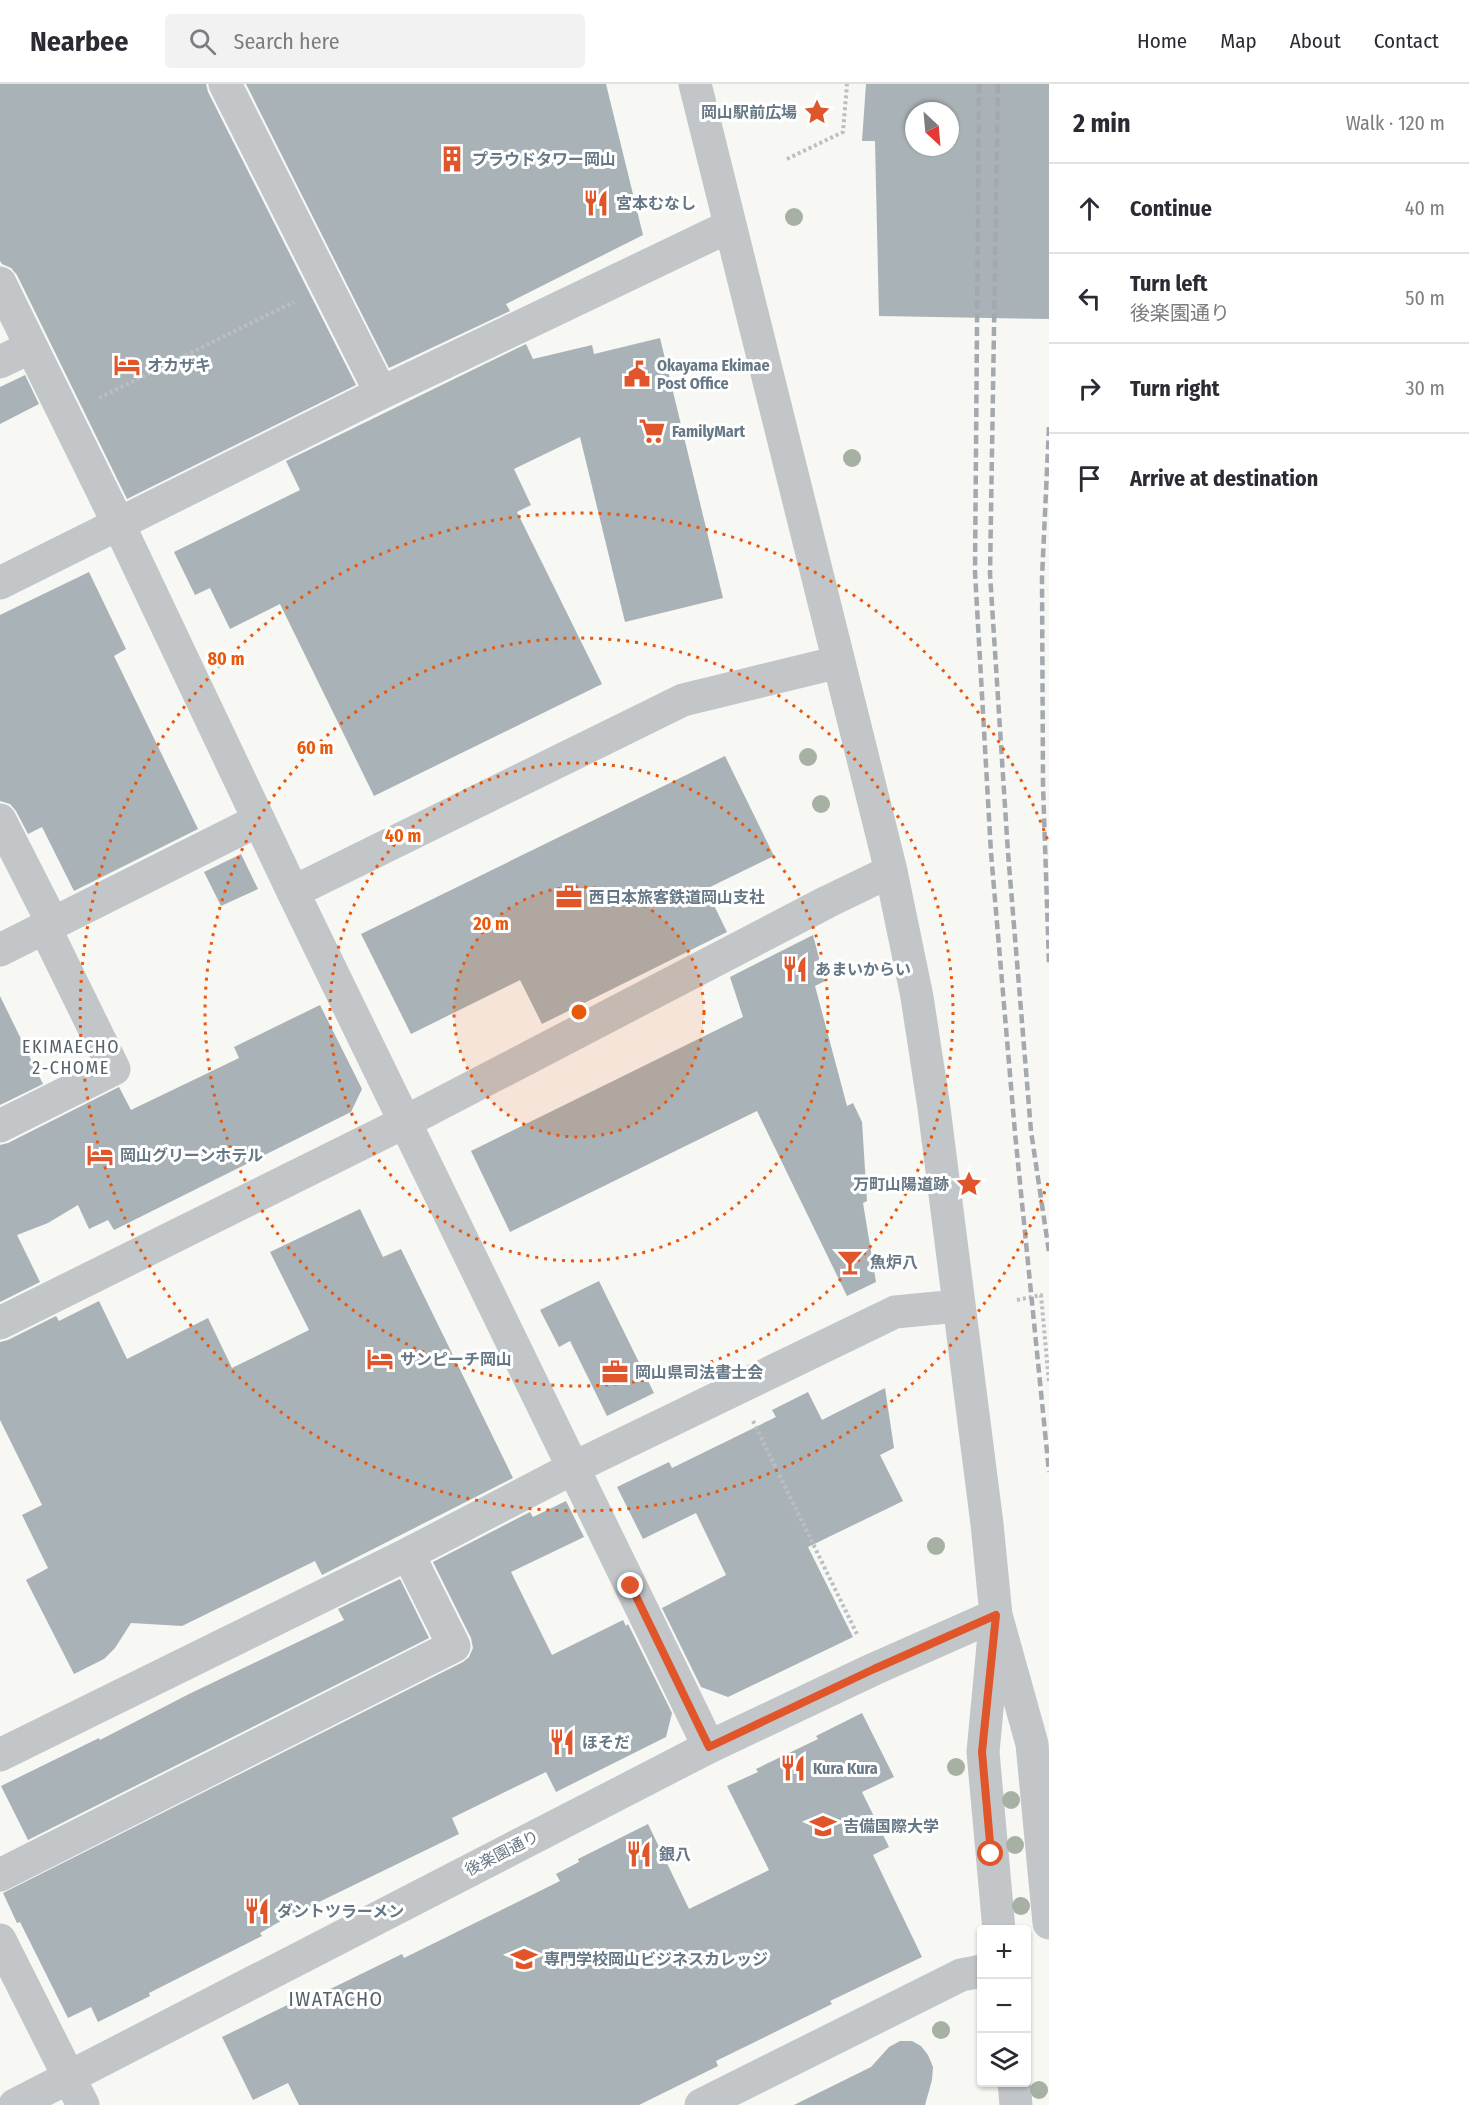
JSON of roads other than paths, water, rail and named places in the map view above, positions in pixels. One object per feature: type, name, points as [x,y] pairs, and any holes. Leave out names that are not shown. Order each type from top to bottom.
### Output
[{"type":"street","points":[[225,84],[381,393]]},
{"type":"street","points":[[695,84],[891,871],[917,997],[931,1086],[986,1513],[996,1615],[1032,1744],[1049,1923]]},
{"type":"street","points":[[0,583],[381,393],[730,226]]},
{"type":"street","points":[[0,283],[709,1747]]},
{"type":"street","points":[[0,362],[32,347]]},
{"type":"street","points":[[293,892],[683,700],[839,662]]},
{"type":"street","points":[[0,820],[114,1069],[0,1126]]},
{"type":"street","points":[[0,950],[259,820]]},
{"type":"street","points":[[0,1323],[405,1122],[826,902],[891,871]]},
{"type":"street","points":[[0,1755],[408,1554],[573,1468],[895,1312],[958,1306]]},
{"type":"street","points":[[0,1875],[454,1646],[408,1554]]},
{"type":"street","points":[[996,1615],[982,1752],[999,1925]]},
{"type":"street","name":"後楽園通り","points":[[15,2105],[76,2091],[709,1747],[874,1669],[996,1615]]},
{"type":"street","points":[[0,1940],[76,2091]]},
{"type":"street","points":[[701,2105],[961,1975],[977,1972]]},
{"type":"street","points":[[1014,2087],[1016,2105]]},
{"type":"railway","points":[[979,84],[975,572],[991,853],[1015,1133],[1049,1472]]},
{"type":"railway","points":[[998,84],[990,574],[1008,853],[1031,1131],[1049,1252]]},
{"type":"railway","points":[[1049,427],[1042,578],[1043,785],[1049,963]]},
{"type":"place","name":"岡山駅前広場","points":[[817,112]]},
{"type":"place","name":"プラウドタワー岡山","points":[[452,159]]},
{"type":"place","name":"宮本むなし","points":[[596,203]]},
{"type":"place","name":"オカザキ","points":[[127,365]]},
{"type":"place","name":"Okayama Ekimae Post Office","points":[[637,374]]},
{"type":"place","name":"FamilyMart","points":[[652,431]]},
{"type":"place","name":"西日本旅客鉄道岡山支社","points":[[569,897]]},
{"type":"place","name":"あまいからい","points":[[795,969]]},
{"type":"place","name":"岡山グリーンホテル","points":[[100,1155]]},
{"type":"place","name":"万町山陽道跡","points":[[969,1184]]},
{"type":"place","name":"魚炉八","points":[[850,1262]]},
{"type":"place","name":"サンピーチ岡山","points":[[380,1359]]},
{"type":"place","name":"岡山県司法書士会","points":[[615,1372]]},
{"type":"place","name":"ほそだ","points":[[562,1742]]},
{"type":"place","name":"Kura Kura","points":[[793,1768]]},
{"type":"place","name":"吉備国際大学","points":[[823,1826]]},
{"type":"place","name":"銀八","points":[[639,1854]]},
{"type":"place","name":"ダントツラーメン","points":[[257,1911]]},
{"type":"place","name":"専門学校岡山ビジネスカレッジ","points":[[524,1959]]},
{"type":"district","name":"EKIMAECHO 2-CHOME","points":[[71,1057]]},
{"type":"district","name":"IWATACHO","points":[[336,1999]]}]
